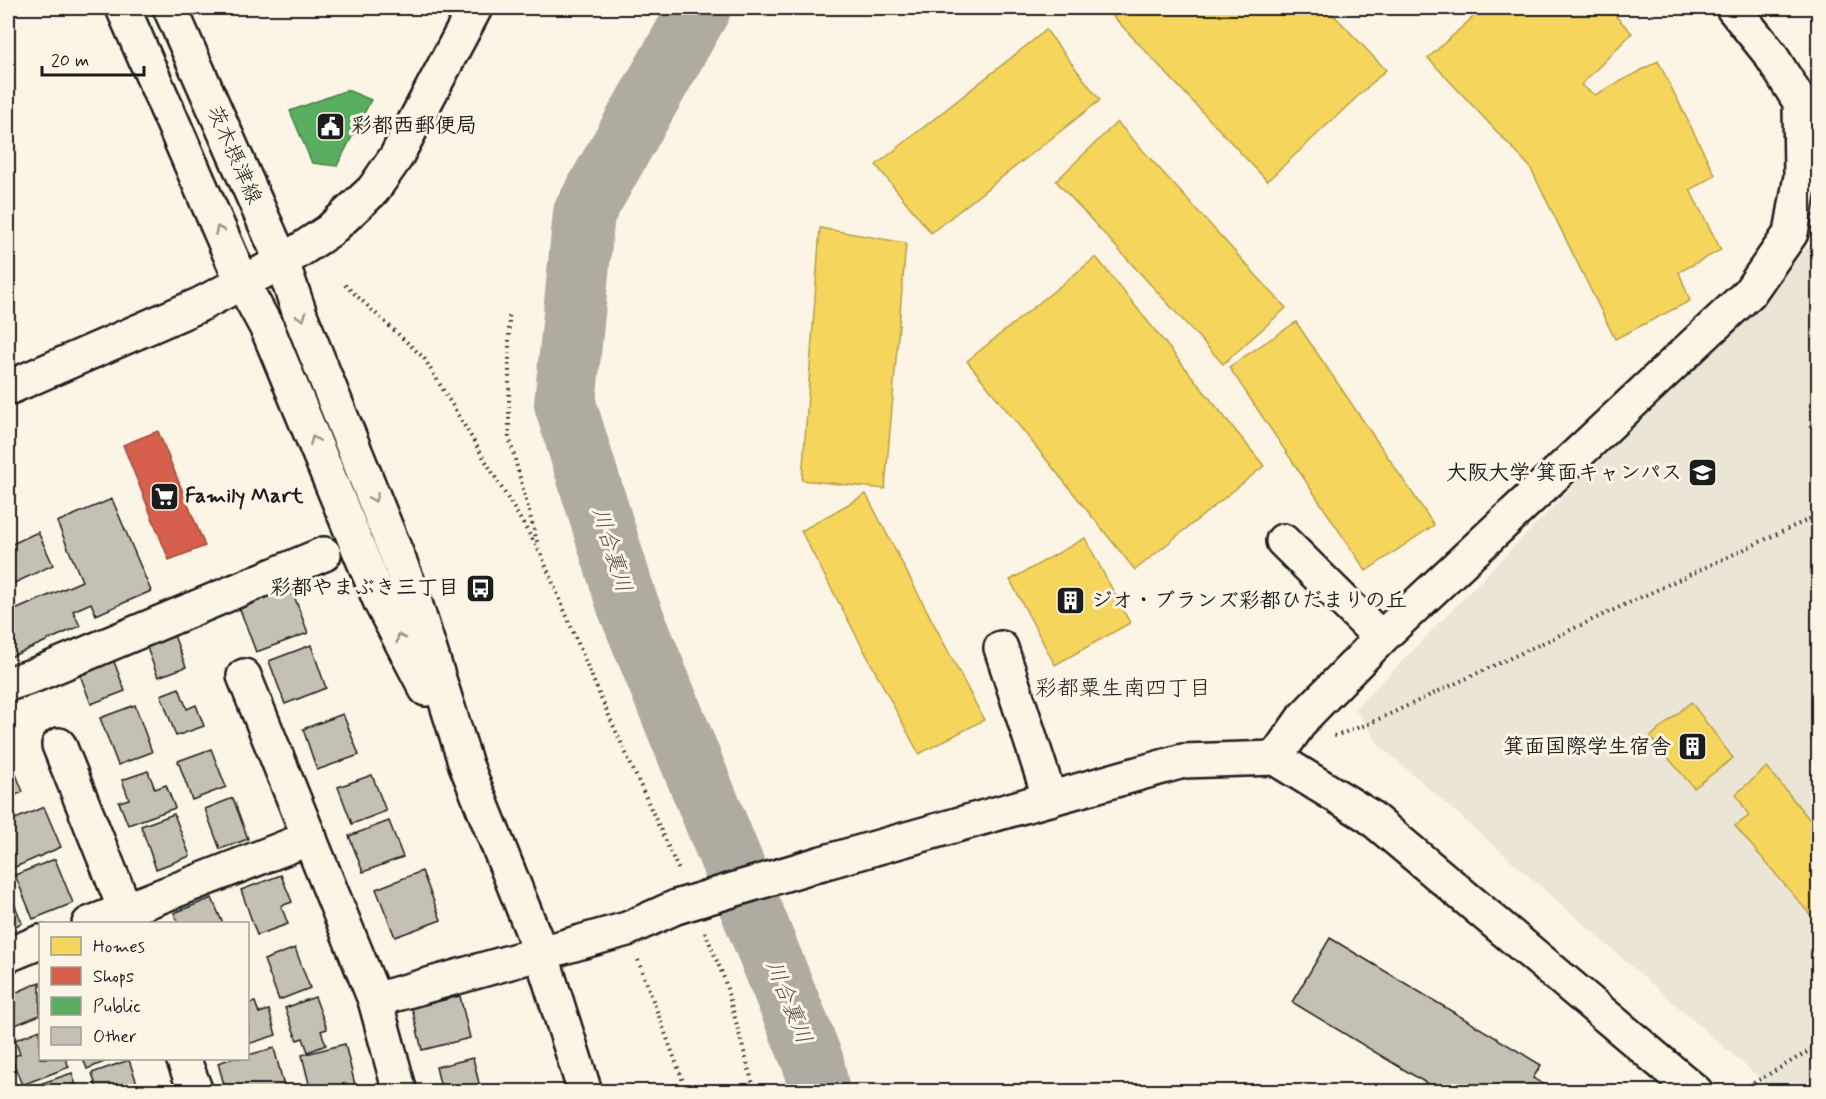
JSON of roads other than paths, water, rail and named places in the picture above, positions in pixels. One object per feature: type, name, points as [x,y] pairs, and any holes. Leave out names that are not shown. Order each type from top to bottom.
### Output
[{"type":"street","name":"茨木摂津線","points":[[123,8],[243,284],[268,330],[381,603],[466,765]]},
{"type":"street","name":"茨木摂津線","points":[[170,8],[282,262],[301,317],[411,590],[466,765]]},
{"type":"street","points":[[8,388],[243,284],[329,231],[373,190],[396,157],[475,8]]},
{"type":"street","points":[[1275,758],[1305,717],[1381,638],[1749,293],[1791,232],[1801,176],[1800,102],[1770,54],[1733,8]]},
{"type":"street","points":[[1283,541],[1381,638]]},
{"type":"street","points":[[8,684],[35,675],[324,554]]},
{"type":"street","points":[[1001,648],[1050,799]]},
{"type":"street","points":[[244,676],[375,1000],[400,1092]]},
{"type":"street","points":[[59,746],[128,916]]},
{"type":"street","points":[[375,1000],[627,929],[676,907],[822,863],[1183,761],[1275,758],[1369,816],[1696,1092]]},
{"type":"street","points":[[466,765],[542,953],[585,1092]]},
{"type":"street","points":[[99,922],[128,916],[310,838]]},
{"type":"street","points":[[8,955],[39,942]]},
{"type":"street","points":[[183,1060],[196,1092]]},
{"type":"waterway","name":"川合裏川","points":[[700,8],[584,213],[565,404],[627,603],[813,1062],[819,1092]]},
{"type":"place","name":"彩都西郵便局","points":[[330,126]]},
{"type":"place","name":"大阪大学 箕面キャンパス","points":[[1703,473]]},
{"type":"place","name":"Family Mart","points":[[164,496]]},
{"type":"place","name":"彩都やまぶき三丁目","points":[[480,588]]},
{"type":"place","name":"ジオ・ブランズ彩都ひだまりの丘","points":[[1070,601]]},
{"type":"place","name":"箕面国際学生宿舎","points":[[1692,747]]},
{"type":"district","name":"彩都粟生南四丁目","points":[[1123,689]]}]
